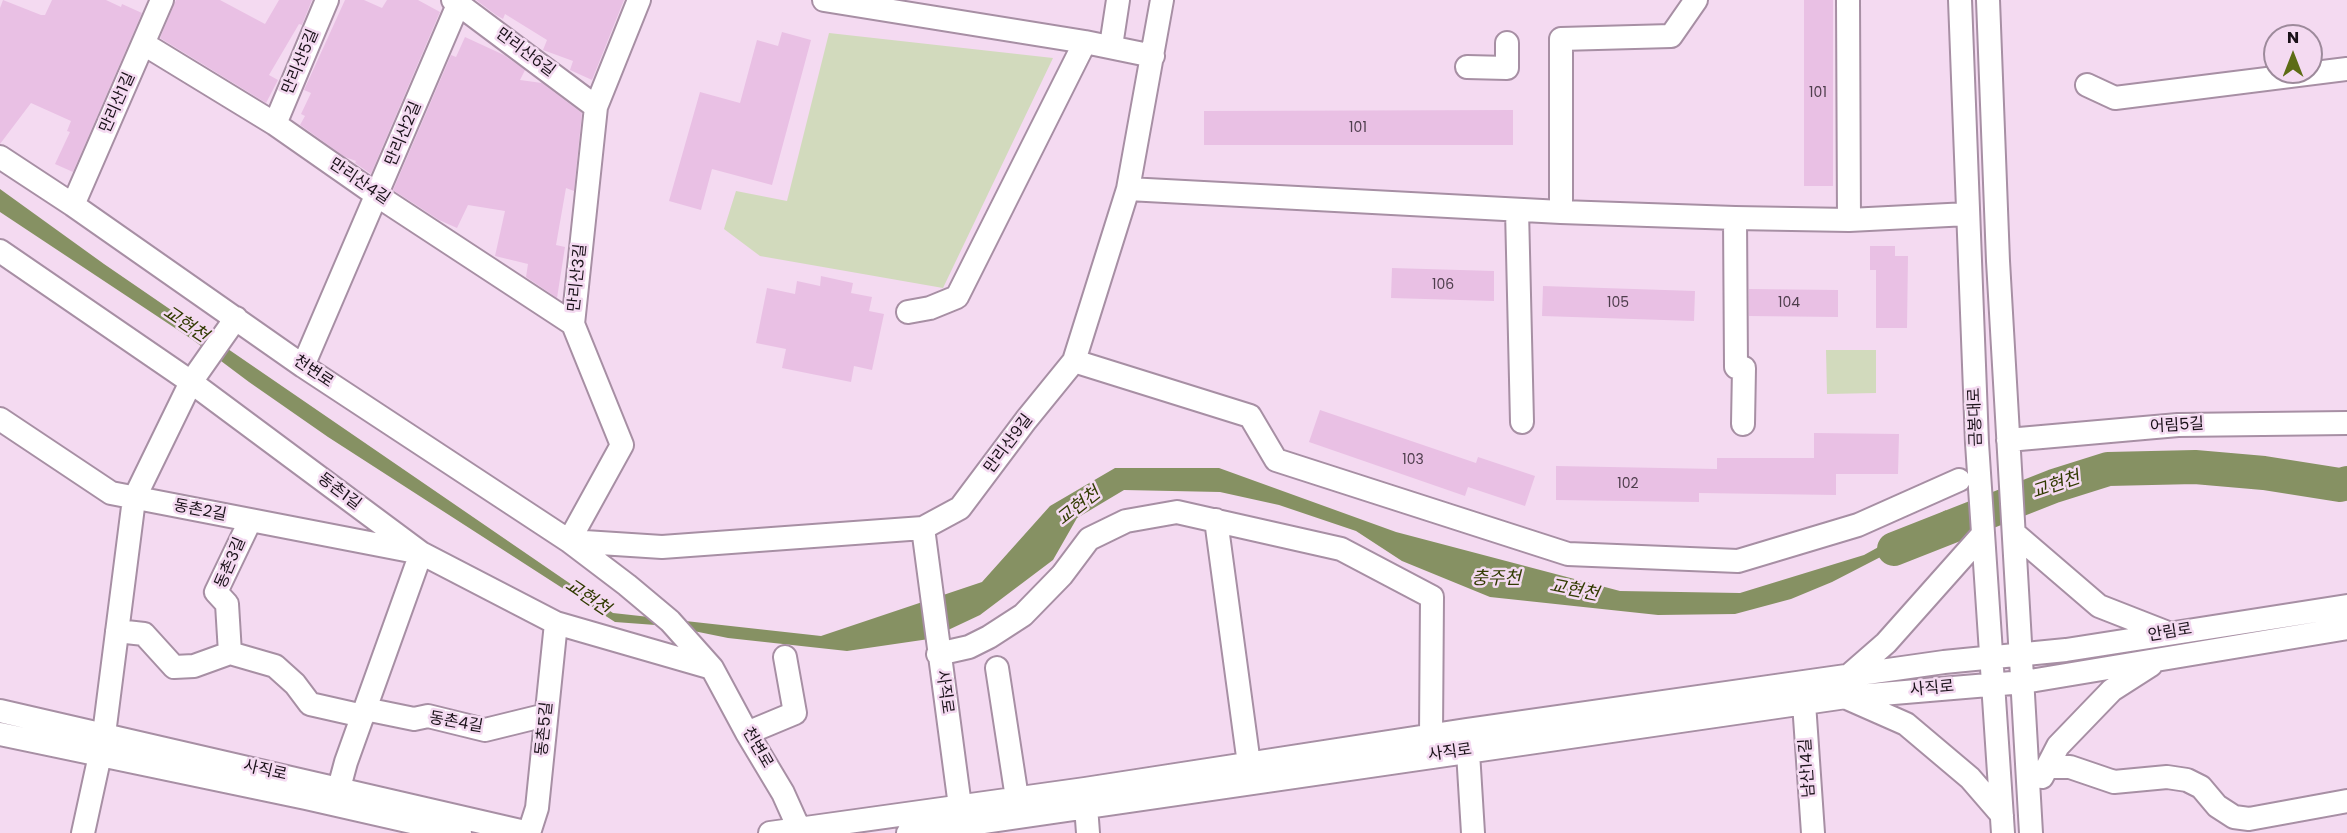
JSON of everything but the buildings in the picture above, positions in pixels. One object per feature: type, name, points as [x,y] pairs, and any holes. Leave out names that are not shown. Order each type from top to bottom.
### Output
[{"type":"street","name":"만리산1길","points":[[73,205],[162,0]]},
{"type":"street","name":"만리산5길","points":[[275,124],[327,0]]},
{"type":"street","name":"만리산3길","points":[[569,541],[622,445],[573,324],[596,107],[639,0]]},
{"type":"street","points":[[824,0],[1111,46],[1153,56]]},
{"type":"street","points":[[1111,46],[1118,0]]},
{"type":"street","name":"만리산9길","points":[[569,541],[662,547],[923,528],[960,508],[1074,361],[1128,189],[1162,0]]},
{"type":"street","points":[[1561,212],[1561,39],[1671,36],[1696,0]]},
{"type":"street","points":[[1848,0],[1849,220]]},
{"type":"street","name":"금봉대로","points":[[1960,0],[1977,443],[2002,824]]},
{"type":"street","name":"금봉대로","points":[[1988,0],[1998,261],[2031,833]]},
{"type":"street","name":"만리산6길","points":[[457,1],[596,107]]},
{"type":"street","name":"만리산2길","points":[[303,366],[378,196],[457,1]]},
{"type":"street","points":[[908,312],[930,308],[957,297],[1084,42]]},
{"type":"street","points":[[1467,67],[1507,68],[1507,43]]},
{"type":"street","name":"만리산4길","points":[[144,44],[275,124],[378,196],[573,324]]},
{"type":"street","points":[[2087,85],[2115,98],[2347,69]]},
{"type":"street","name":"천변로","points":[[0,157],[73,205],[303,366],[569,541],[670,621],[712,668],[747,733],[783,792],[800,831]]},
{"type":"street","points":[[1128,189],[1516,210],[1735,218],[1849,220],[1968,214]]},
{"type":"street","points":[[1516,210],[1522,422]]},
{"type":"street","points":[[1735,218],[1743,424]]},
{"type":"street","name":"동촌1길","points":[[0,251],[193,378],[421,553],[556,623],[712,668]]},
{"type":"street","points":[[83,833],[102,744],[134,499],[193,378],[236,318]]},
{"type":"street","points":[[1074,361],[1250,416],[1276,460],[1568,554],[1738,561],[1858,525],[1959,480]]},
{"type":"street","name":"동촌2길","points":[[0,419],[111,493],[421,553]]},
{"type":"street","name":"어림5길","points":[[2008,440],[2178,425],[2347,423]]},
{"type":"street","name":"사직로","points":[[960,806],[938,654],[969,647],[1023,615],[1062,575],[1089,539],[1126,521],[1177,512],[1341,549],[1432,597],[1431,735]]},
{"type":"street","points":[[1216,520],[1249,764]]},
{"type":"street","name":"동촌3길","points":[[230,653],[226,604],[216,592],[250,521]]},
{"type":"street","points":[[923,528],[938,654]]},
{"type":"street","points":[[2014,533],[2099,606],[2170,633]]},
{"type":"street","points":[[1983,534],[1846,687],[1906,724],[1970,778],[2002,824]]},
{"type":"street","points":[[339,788],[346,762],[421,553]]},
{"type":"street","name":"안림로","points":[[1992,658],[2347,606]]},
{"type":"street","name":"동촌5길","points":[[529,833],[537,808],[556,623]]},
{"type":"street","name":"안림로","points":[[1994,684],[2024,682],[2347,628]]},
{"type":"street","points":[[117,631],[144,634],[174,667],[194,666],[230,653]]},
{"type":"street","name":"동촌4길","points":[[230,653],[275,666],[295,684],[310,704],[414,719],[428,716],[485,730],[546,715]]},
{"type":"street","points":[[747,733],[795,713],[785,657]]},
{"type":"street","name":"사직로","points":[[908,833],[1086,806],[1467,740],[1846,687],[1944,662],[1992,658]]},
{"type":"street","points":[[2030,799],[2058,746],[2112,690],[2161,658]]},
{"type":"street","points":[[997,668],[1017,798]]},
{"type":"street","name":"사직로","points":[[770,833],[800,831],[1431,735],[1467,740],[1804,703],[1846,687],[1994,684]]},
{"type":"street","name":"남산14길","points":[[1804,703],[1813,833]]},
{"type":"street","name":"사직로","points":[[0,711],[102,744],[306,798],[460,833]]},
{"type":"street","name":"사직로","points":[[0,734],[102,744],[339,788],[529,833]]},
{"type":"street","points":[[1467,740],[1473,833]]},
{"type":"street","points":[[2047,767],[2070,767],[2114,782],[2167,777],[2187,780],[2201,787],[2217,806],[2234,818],[2249,819],[2347,801]]},
{"type":"street","points":[[1086,806],[1088,833]]},
{"type":"shaded area","points":[[829,33],[1053,58],[943,288],[760,256],[724,229],[736,191],[787,201]]},
{"type":"shaded area","points":[[1826,350],[1876,350],[1876,393],[1827,394]]},
{"type":"water","name":"충주천","points":[[0,189],[104,264],[613,613],[821,636],[982,582],[1050,506],[1115,468],[1219,468],[1396,532],[1620,591],[1740,593],[1864,555],[1946,510],[1934,538],[1898,548],[1832,582],[1791,599],[1735,614],[1658,615],[1490,597],[1402,561],[1356,531],[1279,505],[1220,492],[1124,490],[1077,518],[1053,560],[980,615],[929,639],[847,651],[728,638],[669,626],[615,622],[328,437],[193,340],[0,212]]},
{"type":"waterway","name":"교현천","points":[[1894,549],[2054,486],[2108,469],[2195,467],[2264,473],[2340,485],[2347,483]]}]
